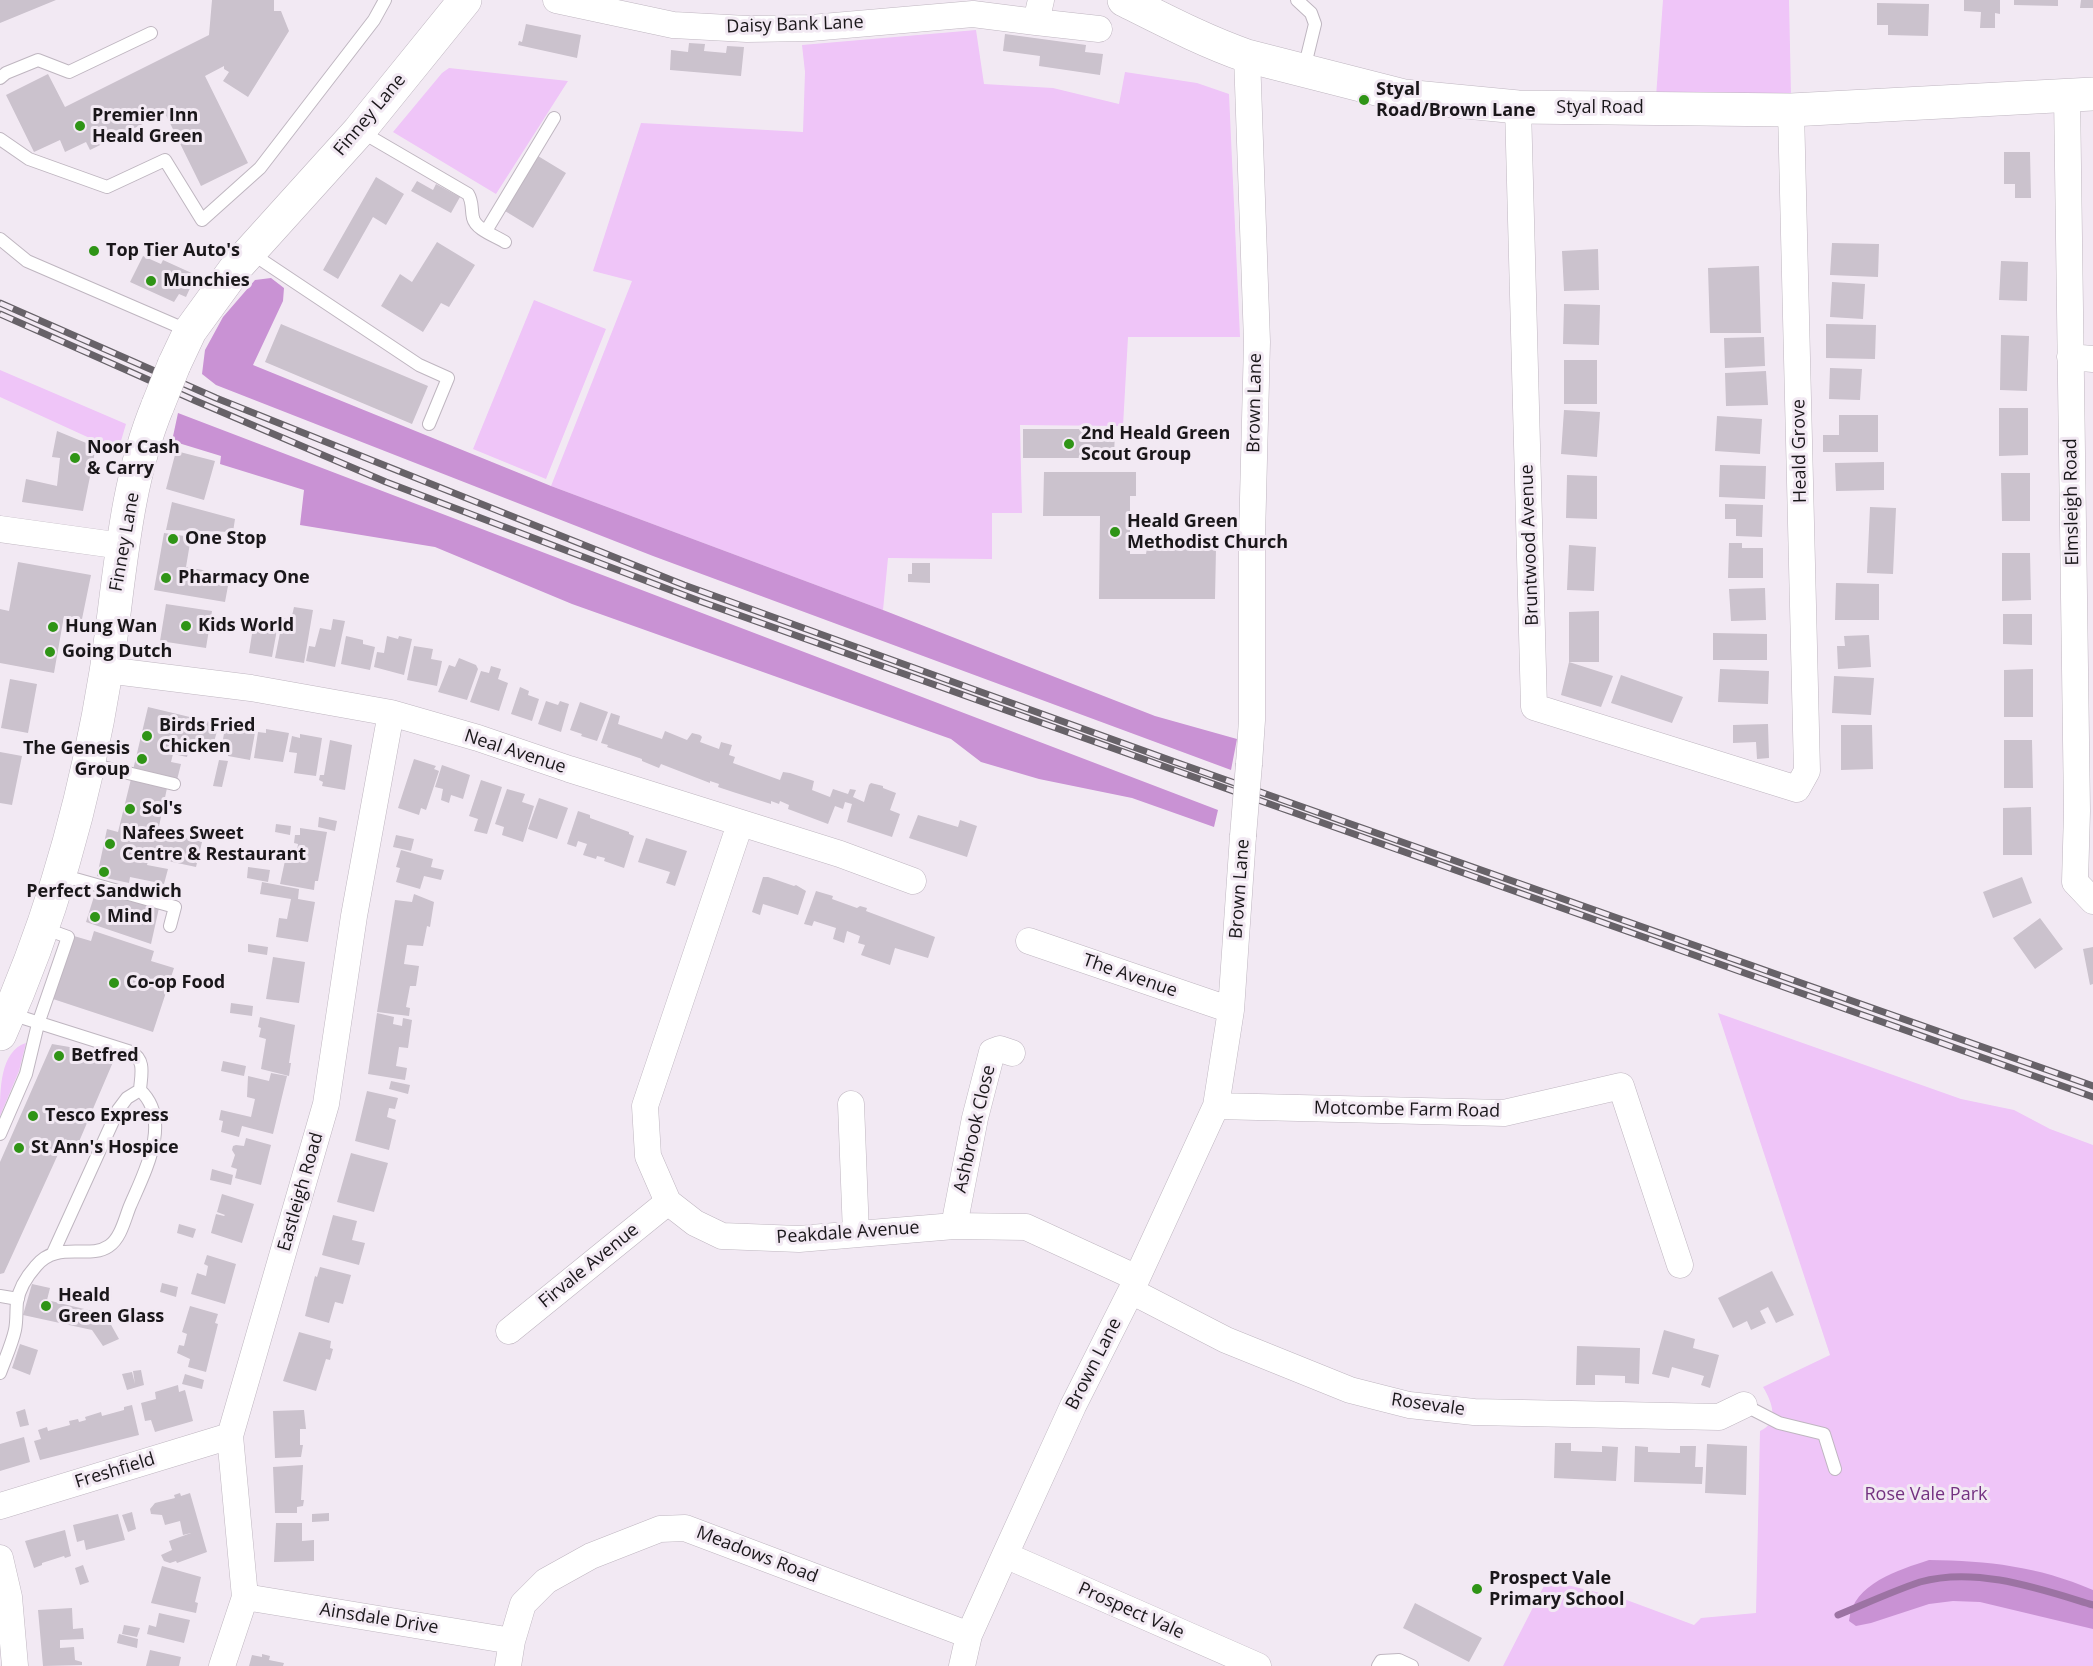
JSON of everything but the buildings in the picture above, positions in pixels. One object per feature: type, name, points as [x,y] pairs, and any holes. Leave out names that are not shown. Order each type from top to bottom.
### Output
[{"type":"street","name":"Finney Lane","points":[[16,1024],[42,928],[60,874],[89,764],[106,670],[122,546],[144,442],[174,365],[190,331],[250,252],[359,130],[465,0]]},
{"type":"street","name":"Daisy Bank Lane","points":[[556,0],[672,25],[747,29],[811,27],[1039,11],[1099,29]]},
{"type":"street","name":"Styal Road","points":[[1124,0],[1173,25],[1247,56],[1404,96],[1518,107],[1791,110],[2080,94]]},
{"type":"street","name":"Brown Lane","points":[[962,1666],[969,1635],[1005,1555],[1073,1406],[1134,1285],[1216,1106],[1231,1010],[1252,720],[1252,537],[1257,342],[1247,56]]},
{"type":"street","name":"Elmsleigh Road","points":[[2080,94],[2078,811],[2074,882],[2093,901]]},
{"type":"street","name":"Bruntwood Avenue","points":[[1518,107],[1534,707],[1797,789]]},
{"type":"street","name":"Heald Grove","points":[[1791,110],[1808,771],[1797,789]]},
{"type":"street","points":[[0,529],[122,546]]},
{"type":"street","name":"Neal Avenue","points":[[106,670],[251,687],[391,713],[478,738],[740,824],[840,854],[913,881]]},
{"type":"street","name":"Eastleigh Road","points":[[222,1666],[246,1597],[230,1436],[326,1104],[354,916],[391,713]]},
{"type":"street","name":"Peakdale Avenue","points":[[740,824],[645,1106],[648,1156],[668,1202],[695,1223],[722,1236],[799,1239],[954,1226],[1026,1227],[1134,1285]]},
{"type":"street","name":"The Avenue","points":[[1029,941],[1231,1010]]},
{"type":"street","name":"Ashbrook Close","points":[[954,1226],[975,1118],[992,1052],[1000,1049],[1012,1053]]},
{"type":"street","name":"Motcombe Farm Road","points":[[1216,1106],[1504,1113],[1621,1086],[1680,1265]]},
{"type":"street","points":[[850,1104],[856,1234]]},
{"type":"street","name":"Firvale Avenue","points":[[509,1331],[668,1202]]},
{"type":"street","name":"Rosevale","points":[[1134,1285],[1226,1340],[1350,1390],[1409,1405],[1474,1412],[1719,1417],[1744,1405]]},
{"type":"street","name":"Freshfield","points":[[0,1506],[230,1436]]},
{"type":"street","name":"Meadows Road","points":[[510,1654],[523,1604],[546,1581],[591,1556],[660,1529],[685,1528],[969,1635]]},
{"type":"street","name":"Prospect Vale","points":[[1005,1555],[1258,1666]]},
{"type":"street","points":[[0,1558],[9,1597],[15,1666]]},
{"type":"street","name":"Ainsdale Drive","points":[[246,1597],[510,1654]]},
{"type":"lane","points":[[0,139],[29,159],[107,187],[165,160],[202,220],[260,168],[374,20],[385,0]]},
{"type":"lane","points":[[1297,0],[1311,13],[1315,24],[1304,70]]},
{"type":"lane","points":[[0,78],[6,73],[38,60],[69,72],[151,33]]},
{"type":"lane","points":[[486,231],[554,118]]},
{"type":"lane","points":[[359,130],[468,194],[472,200],[474,222],[505,242]]},
{"type":"lane","points":[[0,238],[27,261],[190,331]]},
{"type":"lane","points":[[250,252],[418,365],[448,378],[429,424]]},
{"type":"lane","points":[[89,764],[174,784]]},
{"type":"lane","points":[[60,874],[175,907],[170,926]]},
{"type":"lane","points":[[0,1134],[26,1074],[16,1024],[131,1052],[138,1056],[141,1062],[140,1090]]},
{"type":"lane","points":[[53,1253],[118,1110],[127,1098],[140,1090]]},
{"type":"lane","points":[[0,1373],[16,1329],[18,1299],[28,1276],[38,1263],[53,1253],[104,1249],[116,1239],[152,1155],[153,1109],[146,1095],[140,1090]]},
{"type":"lane","points":[[0,1296],[18,1299]]},
{"type":"lane","points":[[1744,1405],[1779,1423],[1824,1434],[1835,1469]]},
{"type":"lane","points":[[1378,1666],[1381,1661],[1399,1660],[1412,1666]]},
{"type":"green space","points":[[1663,0],[1789,0],[1791,94],[1656,97]]},
{"type":"green space","points":[[976,30],[984,84],[1053,88],[1119,104],[1125,72],[1197,83],[1229,94],[1240,337],[1128,337],[1123,426],[1020,425],[1022,513],[992,513],[992,559],[888,558],[883,610],[551,486],[632,281],[593,271],[641,123],[803,132],[805,72],[802,45]]},
{"type":"green space","points":[[449,68],[568,81],[496,194],[393,132],[442,73]]},
{"type":"green space","points":[[534,300],[606,329],[546,479],[473,449]]},
{"type":"green space","points":[[0,370],[126,424],[118,451],[0,397]]},
{"type":"green space","name":"Rose Vale Park","points":[[1718,1013],[1961,1099],[2014,1110],[2050,1129],[2093,1145],[2093,1666],[1503,1666],[1547,1580],[1624,1599],[1694,1625],[1701,1618],[1756,1613],[1760,1431],[1766,1427],[1772,1417],[1771,1405],[1763,1387],[1830,1355]]},
{"type":"green space","points":[[26,1043],[19,1071],[0,1116],[1,1084],[6,1063],[17,1047]]},
{"type":"shaded area","points":[[271,278],[284,288],[283,301],[253,365],[551,486],[883,610],[1155,716],[1237,739],[1231,770],[653,556],[216,385],[202,374],[205,350],[223,317],[255,280]]},
{"type":"shaded area","points":[[178,413],[1218,810],[1214,827],[1132,798],[1039,779],[981,762],[951,739],[572,604],[435,547],[300,525],[304,490],[220,464],[221,456],[172,441]]},
{"type":"shaded area","points":[[1929,1560],[2012,1566],[2052,1575],[2093,1590],[2093,1629],[1980,1602],[1953,1601],[1929,1604],[1856,1626],[1849,1621],[1852,1608],[1868,1588],[1904,1568]]},
{"type":"waterway","points":[[1838,1615],[1920,1582],[1963,1577],[1985,1578],[2030,1586],[2093,1605]]},
{"type":"railway","points":[[0,303],[216,398],[684,585],[1178,763],[2093,1086]]},
{"type":"railway","points":[[0,314],[386,482],[702,602],[2093,1097]]},
{"type":"place","name":"Styal Road/Brown Lane","points":[[1364,100]]},
{"type":"place","name":"Premier Inn Heald Green","points":[[80,126]]},
{"type":"place","name":"Top Tier Auto's","points":[[94,251]]},
{"type":"place","name":"Munchies","points":[[151,281]]},
{"type":"place","name":"2nd Heald Green Scout Group","points":[[1069,444]]},
{"type":"place","name":"Noor Cash & Carry","points":[[75,458]]},
{"type":"place","name":"Heald Green Methodist Church","points":[[1115,532]]},
{"type":"place","name":"One Stop","points":[[173,539]]},
{"type":"place","name":"Pharmacy One","points":[[166,578]]},
{"type":"place","name":"Kids World","points":[[186,626]]},
{"type":"place","name":"Hung Wan","points":[[53,627]]},
{"type":"place","name":"Going Dutch","points":[[50,652]]},
{"type":"place","name":"Birds Fried Chicken","points":[[147,736]]},
{"type":"place","name":"The Genesis Group","points":[[142,759]]},
{"type":"place","name":"Sol's","points":[[130,809]]},
{"type":"place","name":"Nafees Sweet Centre & Restaurant","points":[[110,844]]},
{"type":"place","name":"Perfect Sandwich","points":[[104,872]]},
{"type":"place","name":"Mind","points":[[95,917]]},
{"type":"place","name":"Co-op Food","points":[[114,983]]},
{"type":"place","name":"Betfred","points":[[59,1056]]},
{"type":"place","name":"Tesco Express","points":[[33,1116]]},
{"type":"place","name":"St Ann's Hospice","points":[[19,1148]]},
{"type":"place","name":"Heald Green Glass","points":[[46,1306]]},
{"type":"place","name":"Prospect Vale Primary School","points":[[1477,1589]]}]
